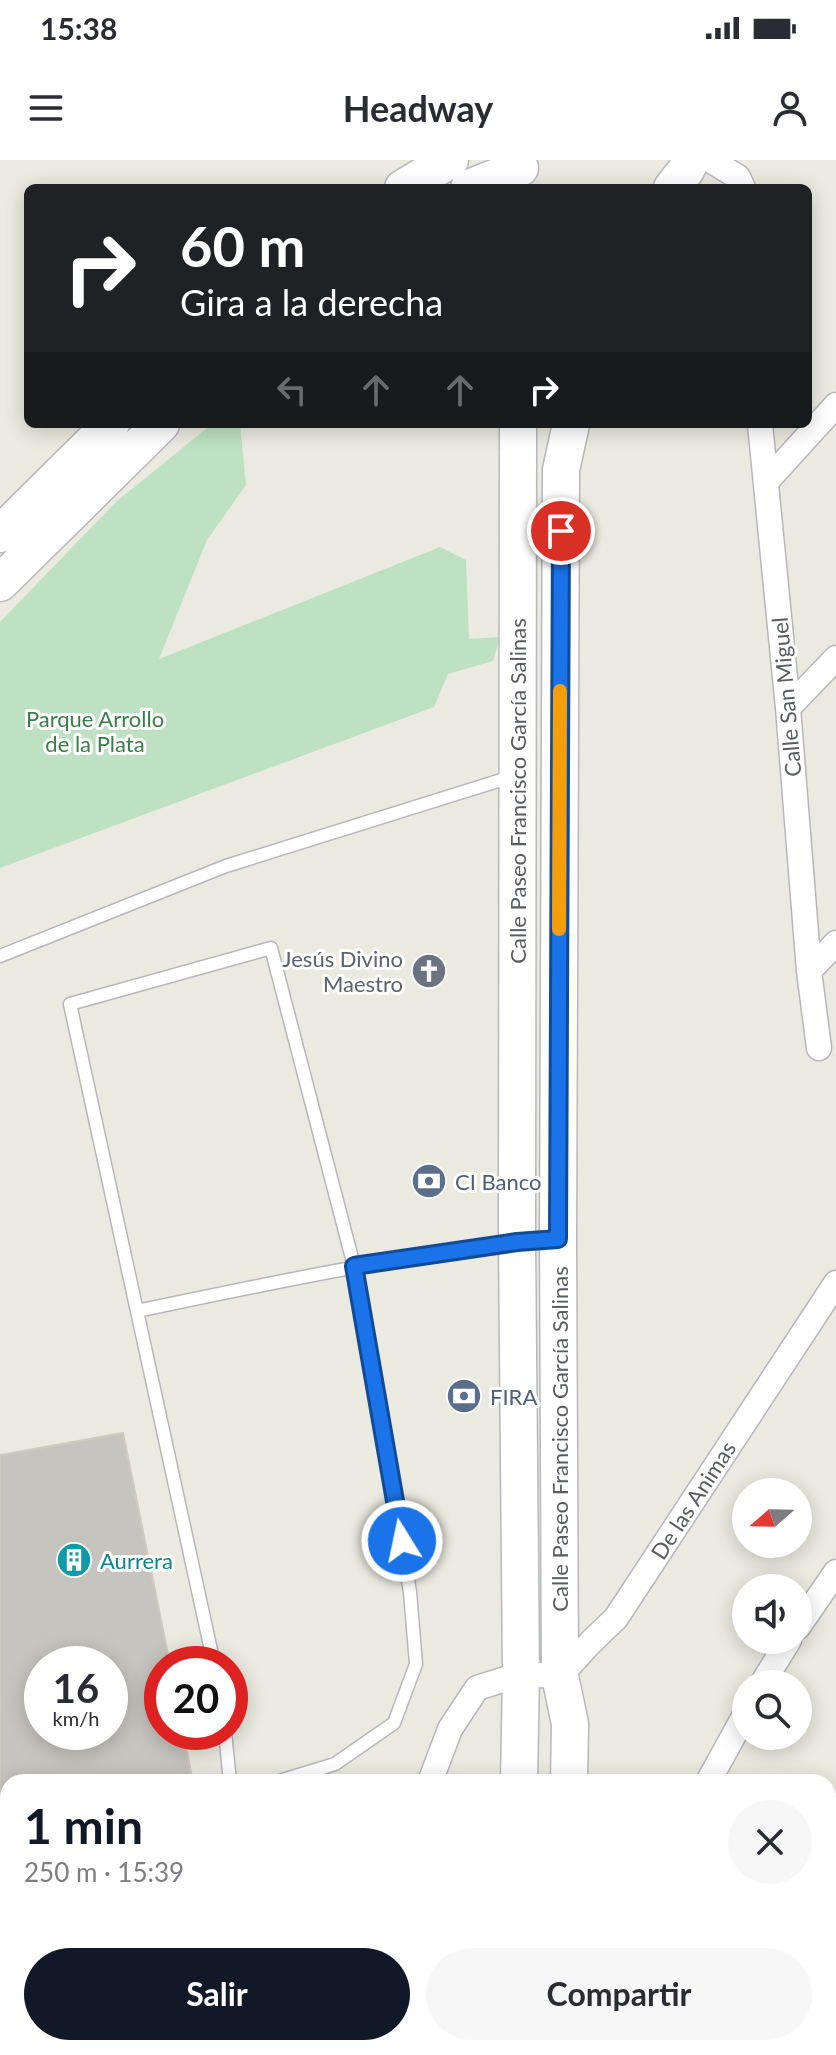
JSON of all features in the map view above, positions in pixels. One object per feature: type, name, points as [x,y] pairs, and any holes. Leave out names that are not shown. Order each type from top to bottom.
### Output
[{"type":"main road","points":[[410,184],[450,160]]},
{"type":"main road","points":[[675,184],[691,160]]},
{"type":"main road","points":[[490,184],[527,177]]},
{"type":"main road","points":[[0,534],[107,428]]},
{"type":"main road","points":[[0,583],[157,428]]},
{"type":"main road","name":"Calle Paseo Francisco García Salinas","points":[[518,428],[519,1774]]},
{"type":"main road","name":"Calle Paseo Francisco García Salinas","points":[[569,1774],[570,1724],[560,1676],[558,1239],[561,470],[570,428]]},
{"type":"street","points":[[710,160],[738,177],[741,184]]},
{"type":"street","points":[[766,482],[836,405]]},
{"type":"street","name":"Calle San Miguel","points":[[760,428],[788,708],[809,971],[819,1048]]},
{"type":"street","points":[[788,708],[836,658]]},
{"type":"street","points":[[809,971],[836,943]]},
{"type":"street","name":"De las Animas","points":[[560,1676],[616,1618],[826,1318],[836,1283]]},
{"type":"street","points":[[812,1607],[836,1572]]},
{"type":"street","points":[[433,1774],[450,1729],[477,1688],[521,1674],[560,1676]]},
{"type":"street","points":[[712,1774],[732,1738]]},
{"type":"lane","points":[[0,956],[226,866],[517,775]]},
{"type":"lane","points":[[210,1646],[70,1004],[271,948],[354,1266],[410,1592],[416,1664],[394,1723],[335,1764],[302,1774]]},
{"type":"lane","points":[[137,1311],[354,1266],[517,1242],[558,1239]]},
{"type":"lane","points":[[227,1750],[229,1774]]},
{"type":"green space","name":"Parque Arrollo de la Plata","points":[[207,428],[240,428],[246,485],[207,540],[159,659],[440,547],[466,560],[469,639],[500,637],[493,661],[448,674],[434,707],[0,868],[0,622],[117,501]]},
{"type":"building","name":"Aurrera","points":[[123,1433],[166,1646],[144,1646],[144,1750],[187,1750],[191,1774],[0,1774],[0,1455]]},
{"type":"slow traffic","points":[[559,929],[560,691]]},
{"type":"place","name":"Jesús Divino Maestro","points":[[429,971]]},
{"type":"place","name":"CI Banco","points":[[429,1181]]},
{"type":"place","name":"FIRA","points":[[464,1396]]},
{"type":"place","name":"Aurrera","points":[[74,1560]]},
{"type":"route","points":[[402,1541],[354,1266],[517,1242],[558,1239],[561,531]]}]
